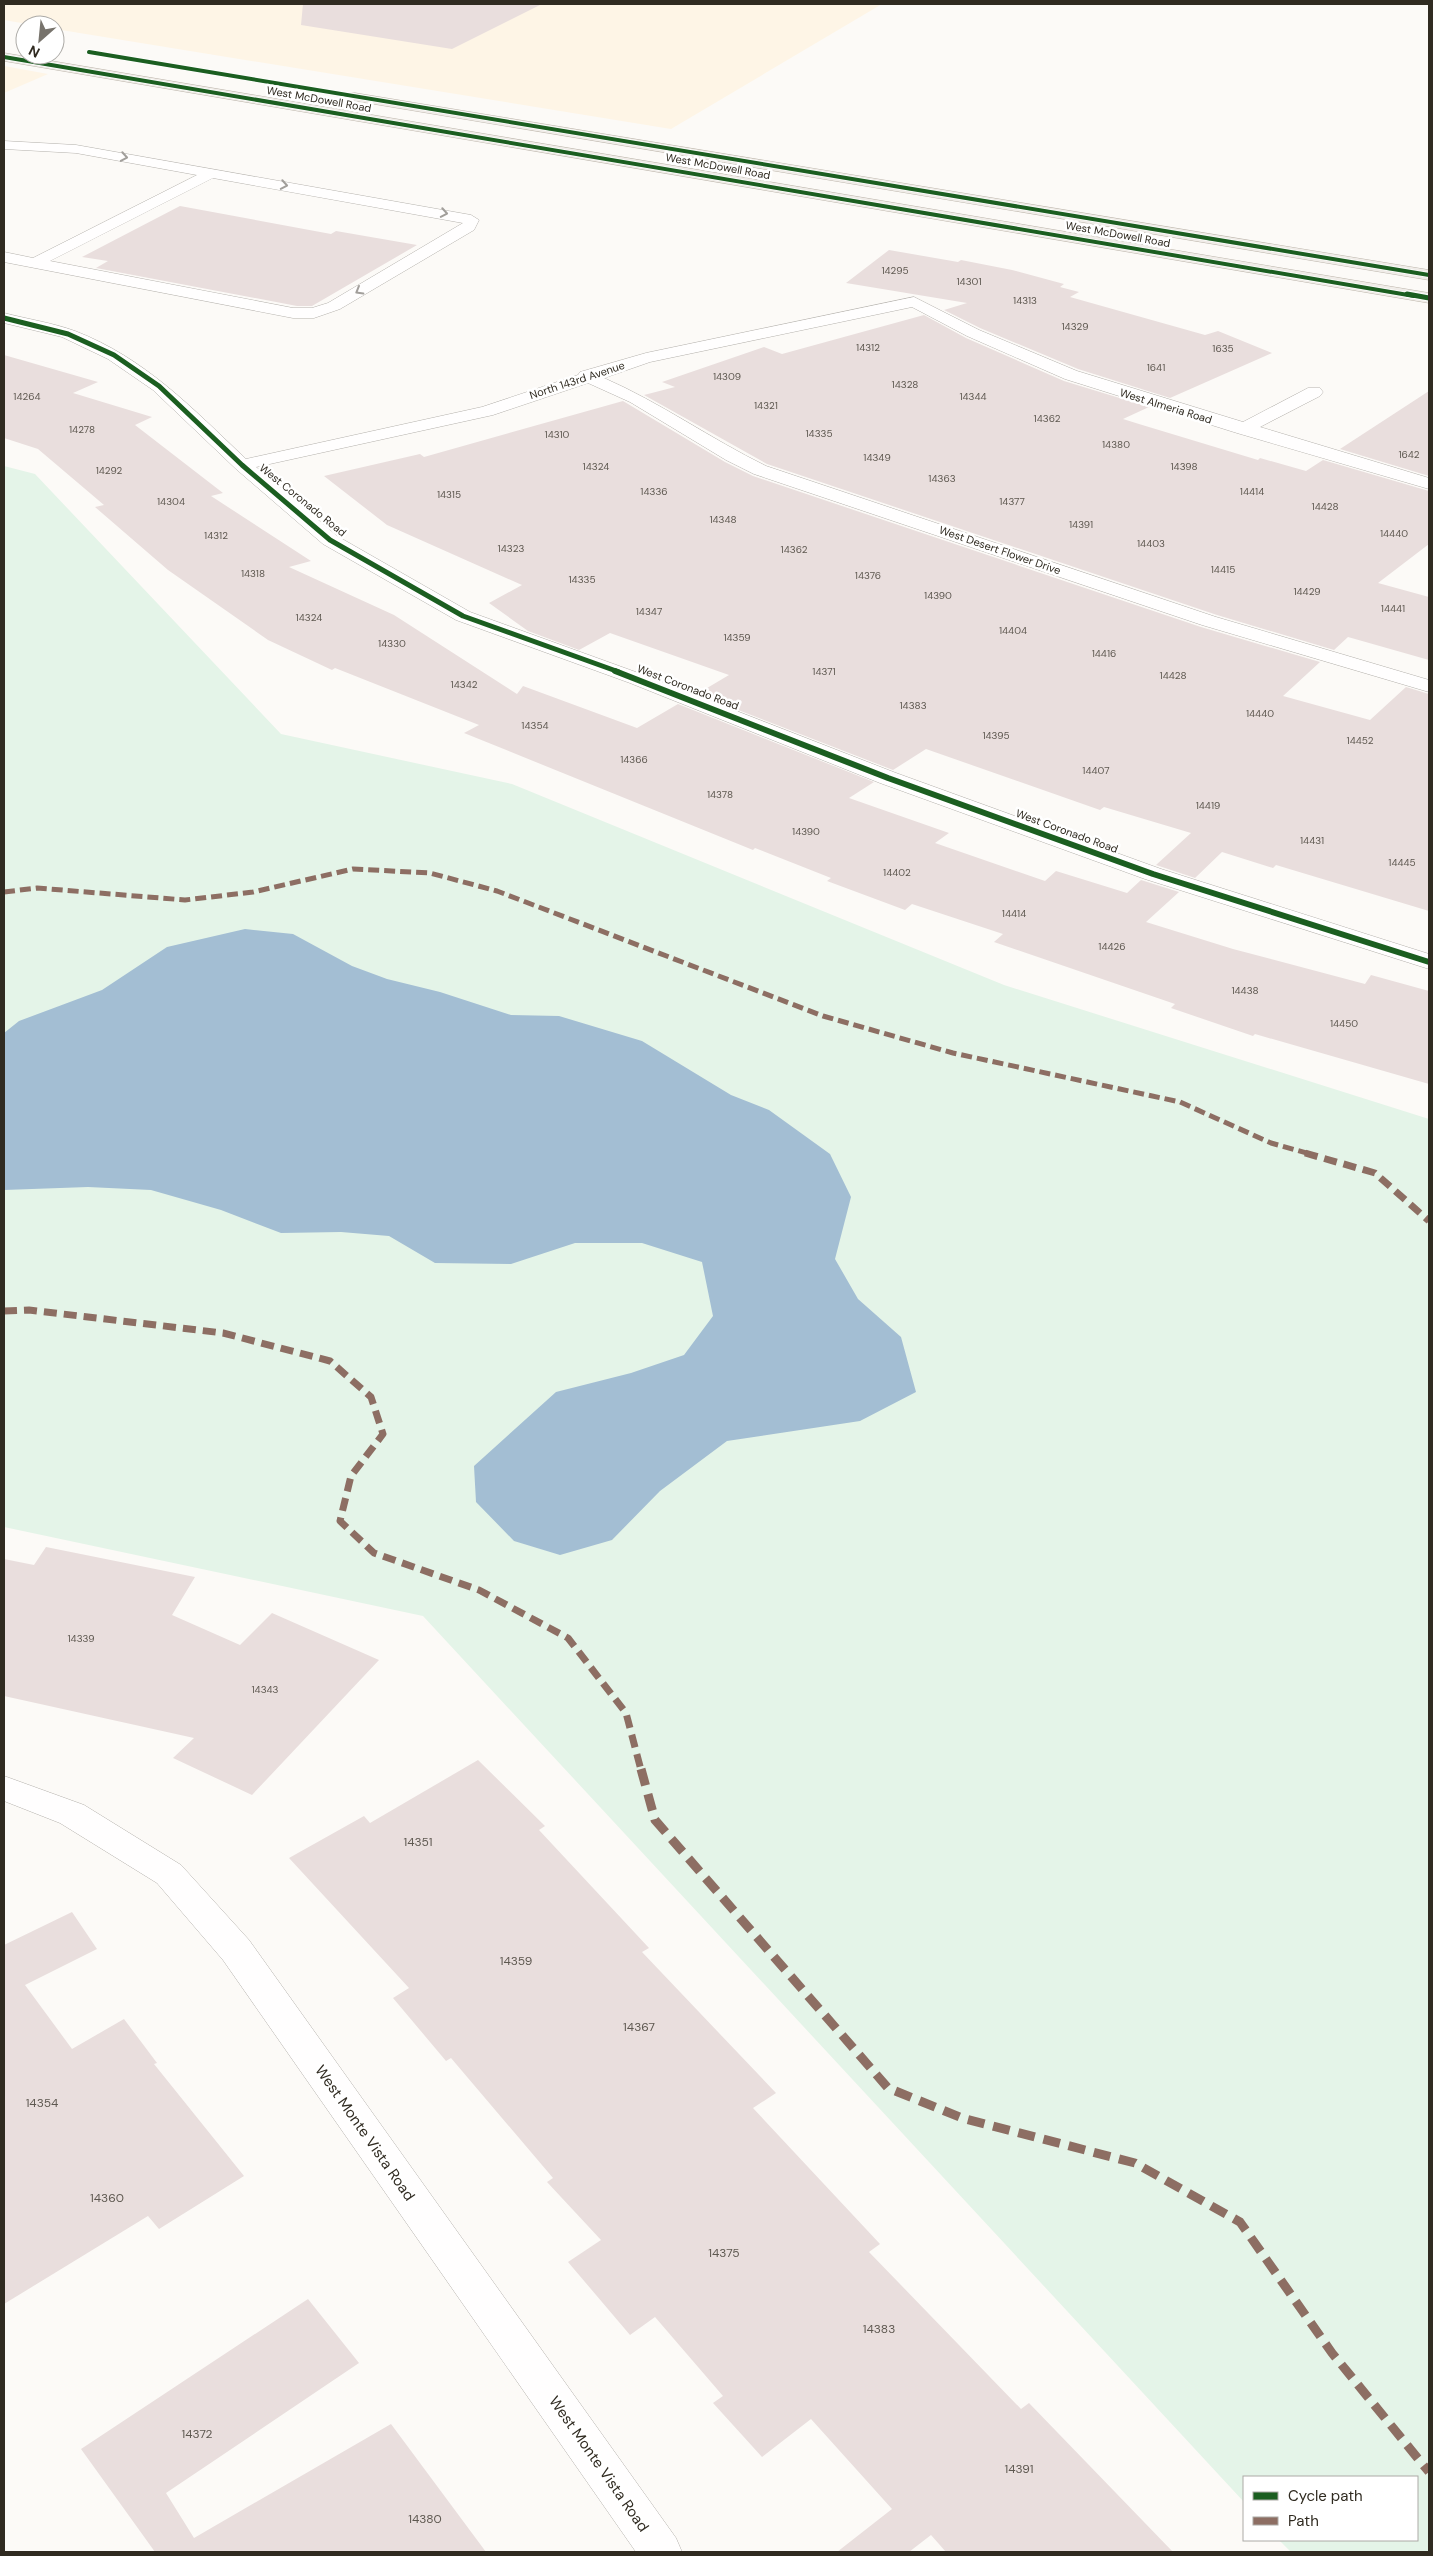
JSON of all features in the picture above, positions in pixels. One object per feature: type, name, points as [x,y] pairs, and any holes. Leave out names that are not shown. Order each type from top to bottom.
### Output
[{"type":"main road","name":"West McDowell Road","points":[[58,66],[84,52],[1429,275]]},
{"type":"main road","name":"West McDowell Road","points":[[4,57],[1429,298]]},
{"type":"main road","points":[[498,140],[526,125]]},
{"type":"street","points":[[4,145],[76,149],[471,220],[469,227],[334,306],[314,313],[293,313],[4,257]]},
{"type":"street","points":[[35,263],[212,173]]},
{"type":"street","name":"North 143rd Avenue","points":[[242,465],[487,411],[586,376],[646,358],[914,302]]},
{"type":"street","name":"West Almeria Road","points":[[914,302],[973,333],[1071,376],[1429,484]]},
{"type":"street","name":"West Coronado Road","points":[[4,318],[68,334],[114,355],[159,386],[242,465],[330,540],[463,616],[637,679],[888,778],[1153,874],[1429,962]]},
{"type":"street","name":"West Desert Flower Drive","points":[[586,376],[636,398],[732,456],[760,470],[1208,621],[1429,686]]},
{"type":"street","points":[[1243,429],[1314,392]]},
{"type":"street","name":"West Monte Vista Road","points":[[4,1788],[72,1814],[168,1874],[236,1950],[661,2552]]},
{"type":"shaded area","points":[[4,4],[882,4],[671,129],[65,31],[65,15],[15,15],[15,22],[4,20]]},
{"type":"shaded area","points":[[4,66],[48,74],[4,93]]},
{"type":"green space","points":[[4,466],[35,474],[281,734],[512,784],[1004,985],[1429,1119],[1429,2552],[1291,2552],[1280,2541],[1418,2541],[1418,2476],[1243,2476],[1243,2501],[423,1616],[4,1527]]},
{"type":"water","points":[[245,929],[293,934],[352,966],[387,979],[440,992],[511,1015],[559,1016],[642,1041],[731,1095],[769,1110],[830,1154],[851,1197],[835,1259],[858,1299],[901,1337],[916,1392],[860,1421],[727,1441],[660,1491],[612,1540],[560,1555],[514,1541],[476,1502],[474,1466],[556,1392],[631,1373],[684,1355],[713,1316],[702,1262],[642,1243],[575,1243],[511,1264],[435,1263],[389,1236],[341,1232],[281,1233],[221,1210],[151,1190],[88,1187],[4,1190],[4,1033],[19,1021],[102,990],[167,947]]},
{"type":"building","points":[[303,4],[542,4],[452,49],[301,25]]},
{"type":"building","points":[[180,206],[331,234],[336,231],[417,245],[312,306],[297,306],[96,268],[108,261],[82,257]]},
{"type":"building","points":[[889,250],[958,262],[961,260],[1012,270],[1064,284],[1060,287],[1079,292],[1070,297],[1205,335],[1218,331],[1272,353],[1170,398],[1078,369],[980,328],[944,310],[967,303],[846,283]]},
{"type":"building","points":[[924,315],[966,338],[1064,381],[1149,407],[1123,419],[1258,460],[1260,458],[1306,471],[1323,460],[1429,491],[1429,544],[1378,583],[1429,597],[1429,660],[1348,637],[1334,650],[1217,615],[767,464],[644,395],[675,387],[662,382],[764,347],[782,354]]},
{"type":"building","points":[[4,355],[98,382],[73,393],[152,417],[135,425],[223,493],[211,496],[311,561],[289,567],[394,615],[517,694],[523,686],[637,728],[678,704],[874,782],[849,798],[949,833],[935,843],[1045,881],[1056,871],[1127,893],[1141,880],[1179,892],[1146,922],[1233,949],[1365,984],[1371,975],[1429,991],[1429,1084],[1255,1034],[1253,1036],[1171,1008],[1175,1004],[994,942],[1003,934],[912,904],[905,910],[827,881],[831,878],[755,848],[753,850],[464,733],[479,725],[335,668],[332,670],[268,640],[168,570],[95,507],[104,505],[38,449],[4,438]]},
{"type":"building","points":[[1429,391],[1429,476],[1340,449]]},
{"type":"building","points":[[623,401],[725,462],[753,476],[1201,627],[1320,662],[1283,696],[1370,720],[1406,687],[1429,694],[1429,911],[1276,865],[1273,868],[1222,852],[1195,878],[1156,865],[1191,833],[1104,807],[1100,810],[926,749],[893,770],[697,694],[729,675],[610,633],[579,650],[528,631],[489,603],[522,585],[387,525],[324,476],[420,454],[424,457]]},
{"type":"building","points":[[46,1547],[195,1577],[172,1615],[240,1645],[272,1613],[379,1660],[252,1795],[173,1758],[194,1738],[4,1696],[4,1559],[34,1565]]},
{"type":"building","points":[[478,1760],[545,1826],[539,1830],[649,1948],[642,1952],[776,2093],[753,2108],[880,2244],[869,2252],[1021,2409],[1029,2403],[1173,2552],[946,2552],[931,2535],[909,2552],[837,2552],[892,2509],[811,2419],[762,2457],[713,2403],[723,2396],[655,2317],[630,2335],[568,2262],[601,2240],[547,2182],[553,2178],[451,2058],[446,2061],[393,1998],[409,1988],[289,1858],[364,1816],[370,1823]]},
{"type":"building","points":[[72,1912],[97,1949],[25,1985],[72,2049],[124,2019],[157,2063],[154,2064],[244,2176],[159,2229],[148,2216],[4,2304],[4,1945]]},
{"type":"building","points":[[308,2299],[359,2363],[166,2493],[194,2538],[391,2424],[486,2552],[155,2552],[81,2449]]},
{"type":"marked path","points":[[4,892],[37,888],[185,900],[253,892],[353,869],[430,873],[497,891],[823,1016],[953,1053],[1180,1102],[1271,1143],[1375,1173],[1429,1221]]},
{"type":"marked path","points":[[4,1311],[29,1310],[223,1333],[330,1361],[371,1397],[383,1434],[351,1476],[340,1521],[374,1553],[479,1590],[568,1638],[626,1713],[655,1820],[888,2088],[962,2118],[1135,2163],[1240,2222],[1332,2353],[1429,2472]]},
{"type":"cycle path","points":[[89,52],[1429,275]]},
{"type":"cycle path","points":[[4,57],[1429,298]]},
{"type":"cycle path","points":[[4,318],[68,334],[114,355],[159,386],[242,465],[330,540],[463,616],[637,679],[888,778],[1153,874],[1429,962]]}]
